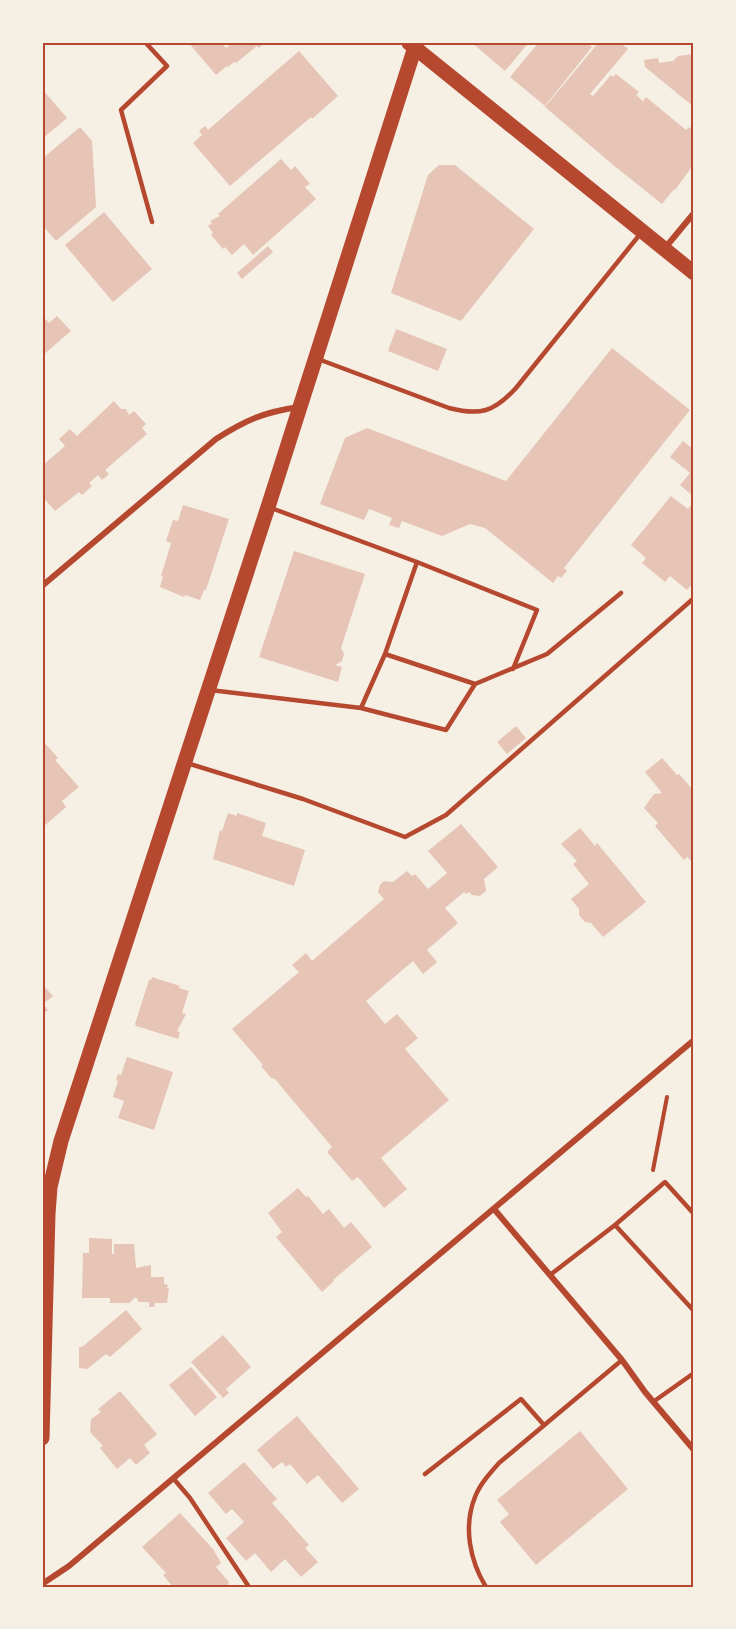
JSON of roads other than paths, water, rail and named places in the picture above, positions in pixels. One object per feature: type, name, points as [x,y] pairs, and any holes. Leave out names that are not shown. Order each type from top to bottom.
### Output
[{"type":"main road","points":[[42,1438],[48,1214],[54,1167],[300,407],[412,45],[694,273]]},
{"type":"street","points":[[664,249],[694,213]]},
{"type":"street","points":[[42,586],[216,439],[241,423],[260,415],[300,407]]},
{"type":"street","points":[[42,1584],[69,1566],[694,1040]]},
{"type":"street","points":[[494,1209],[622,1360],[653,1402],[694,1450]]},
{"type":"lane","points":[[145,42],[167,66],[120,110],[152,222]]},
{"type":"lane","points":[[315,358],[448,408],[465,412],[480,412],[494,408],[506,400],[643,231]]},
{"type":"lane","points":[[268,507],[417,562],[537,610],[513,669]]},
{"type":"lane","points":[[362,708],[385,654],[417,562]]},
{"type":"lane","points":[[208,690],[362,708],[446,730],[475,684],[547,654],[621,593]]},
{"type":"lane","points":[[185,762],[314,803],[405,837],[446,815],[694,598]]},
{"type":"lane","points":[[385,654],[475,684]]},
{"type":"lane","points":[[550,1275],[615,1225],[665,1182],[694,1214]]},
{"type":"lane","points":[[615,1225],[694,1311]]},
{"type":"lane","points":[[486,1587],[474,1564],[470,1540],[470,1519],[475,1498],[486,1478],[499,1463],[622,1360]]},
{"type":"lane","points":[[653,1402],[694,1372]]},
{"type":"lane","points":[[425,1474],[521,1399],[544,1425]]},
{"type":"lane","points":[[173,1478],[190,1498],[249,1587]]}]
